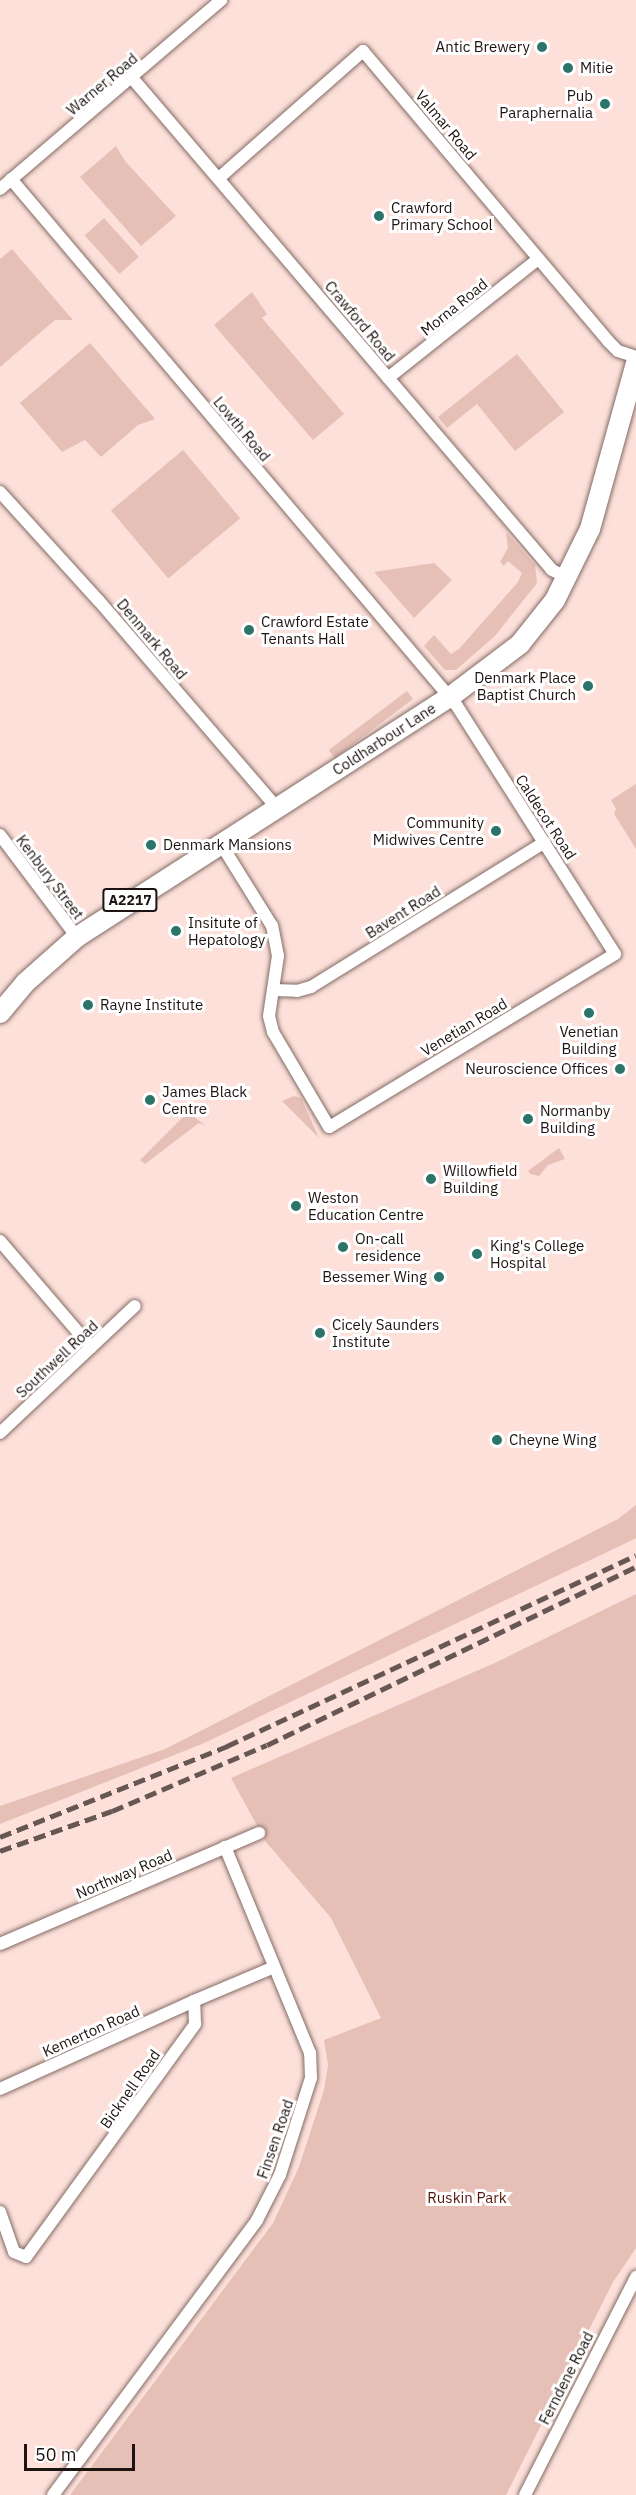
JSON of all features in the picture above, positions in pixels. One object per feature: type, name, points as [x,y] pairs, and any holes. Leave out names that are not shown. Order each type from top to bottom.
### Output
[{"type":"main road","name":"Coldharbour Lane","points":[[0,1013],[25,983],[76,937],[450,697],[520,644],[547,613],[567,578],[590,529],[636,363]]},
{"type":"street","name":"Warner Road","points":[[0,189],[133,79],[221,0]]},
{"type":"street","name":"Valmar Road","points":[[219,178],[363,51],[618,351],[636,357]]},
{"type":"street","name":"Crawford Road","points":[[133,79],[552,570],[567,578]]},
{"type":"street","name":"Lowth Road","points":[[11,179],[450,697]]},
{"type":"street","name":"Morna Road","points":[[388,378],[538,259]]},
{"type":"street","name":"Denmark Road","points":[[0,492],[277,808]]},
{"type":"street","name":"Caldecot Road","points":[[450,697],[615,954]]},
{"type":"street","name":"Kenbury Street","points":[[0,835],[76,937]]},
{"type":"street","name":"Bavent Road","points":[[273,990],[297,991],[311,987],[545,842]]},
{"type":"street","points":[[221,844],[272,926],[278,956],[273,990]]},
{"type":"street","name":"Venetian Road","points":[[273,990],[269,1016],[273,1032],[329,1126],[615,954]]},
{"type":"street","points":[[0,1241],[91,1347]]},
{"type":"street","name":"Southwell Road","points":[[0,1433],[135,1306]]},
{"type":"street","name":"Northway Road","points":[[0,1944],[260,1833]]},
{"type":"street","name":"Finsen Road","points":[[52,2495],[257,2220],[280,2175],[313,2066],[225,1847]]},
{"type":"street","points":[[194,2001],[274,1966]]},
{"type":"street","name":"Kemerton Road","points":[[0,2089],[194,2001]]},
{"type":"street","name":"Bicknell Road","points":[[0,2212],[14,2252],[21,2258],[35,2248],[195,2024],[194,2001]]},
{"type":"street","name":"Ferndene Road","points":[[525,2495],[636,2277]]},
{"type":"green space","points":[[116,146],[125,161],[176,216],[141,246],[80,177]]},
{"type":"green space","points":[[104,218],[139,257],[119,274],[85,235]]},
{"type":"green space","points":[[12,249],[73,320],[55,320],[0,367],[0,259]]},
{"type":"green space","points":[[252,292],[267,314],[262,318],[344,414],[313,440],[214,325]]},
{"type":"green space","points":[[90,343],[155,419],[138,425],[101,457],[85,440],[62,452],[20,403]]},
{"type":"green space","points":[[517,354],[564,412],[515,451],[477,404],[447,428],[438,417]]},
{"type":"green space","points":[[183,450],[240,518],[168,579],[111,510]]},
{"type":"green space","points":[[506,532],[535,565],[537,583],[495,636],[456,670],[445,670],[424,646],[434,635],[451,654],[459,649],[518,582],[522,573],[508,561],[504,566],[500,562],[508,548]]},
{"type":"green space","points":[[434,563],[452,580],[414,618],[374,572]]},
{"type":"green space","points":[[407,691],[413,699],[335,758],[329,750]]},
{"type":"green space","points":[[636,784],[636,849],[614,814],[616,809],[611,800]]},
{"type":"green space","points":[[294,1096],[301,1098],[319,1138],[282,1101]]},
{"type":"green space","points":[[188,1112],[206,1126],[199,1123],[145,1164],[140,1160]]},
{"type":"green space","points":[[559,1148],[565,1159],[548,1165],[539,1176],[530,1174],[528,1171]]},
{"type":"green space","points":[[636,1505],[636,1538],[202,1744],[0,1824],[0,1806],[165,1749],[618,1519]]},
{"type":"green space","name":"Ruskin Park","points":[[636,1594],[636,2248],[613,2282],[506,2495],[70,2495],[273,2223],[299,2167],[324,2090],[328,2065],[324,2040],[381,2018],[331,1918],[266,1842],[231,1778],[497,1662]]},
{"type":"railway","points":[[0,1837],[227,1746],[636,1555]]},
{"type":"railway","points":[[0,1851],[112,1811],[267,1745],[636,1567]]},
{"type":"place","name":"Antic Brewery","points":[[542,47]]},
{"type":"place","name":"Mitie","points":[[568,68]]},
{"type":"place","name":"Pub Paraphernalia","points":[[605,104]]},
{"type":"place","name":"Crawford Primary School","points":[[379,216]]},
{"type":"place","name":"Crawford Estate Tenants Hall","points":[[249,630]]},
{"type":"place","name":"Denmark Place Baptist Church","points":[[588,686]]},
{"type":"place","name":"Community Midwives Centre","points":[[496,831]]},
{"type":"place","name":"Denmark Mansions","points":[[151,845]]},
{"type":"place","name":"Insitute of Hepatology","points":[[176,931]]},
{"type":"place","name":"Rayne Institute","points":[[88,1005]]},
{"type":"place","name":"Venetian Building","points":[[589,1013]]},
{"type":"place","name":"Neuroscience Offices","points":[[620,1069]]},
{"type":"place","name":"James Black Centre","points":[[150,1100]]},
{"type":"place","name":"Normanby Building","points":[[528,1119]]},
{"type":"place","name":"Willowfield Building","points":[[431,1179]]},
{"type":"place","name":"Weston Education Centre","points":[[296,1206]]},
{"type":"place","name":"On-call residence","points":[[343,1247]]},
{"type":"place","name":"King's College Hospital","points":[[477,1254]]},
{"type":"place","name":"Bessemer Wing","points":[[439,1277]]},
{"type":"place","name":"Cicely Saunders Institute","points":[[320,1333]]},
{"type":"place","name":"Cheyne Wing","points":[[497,1440]]}]
